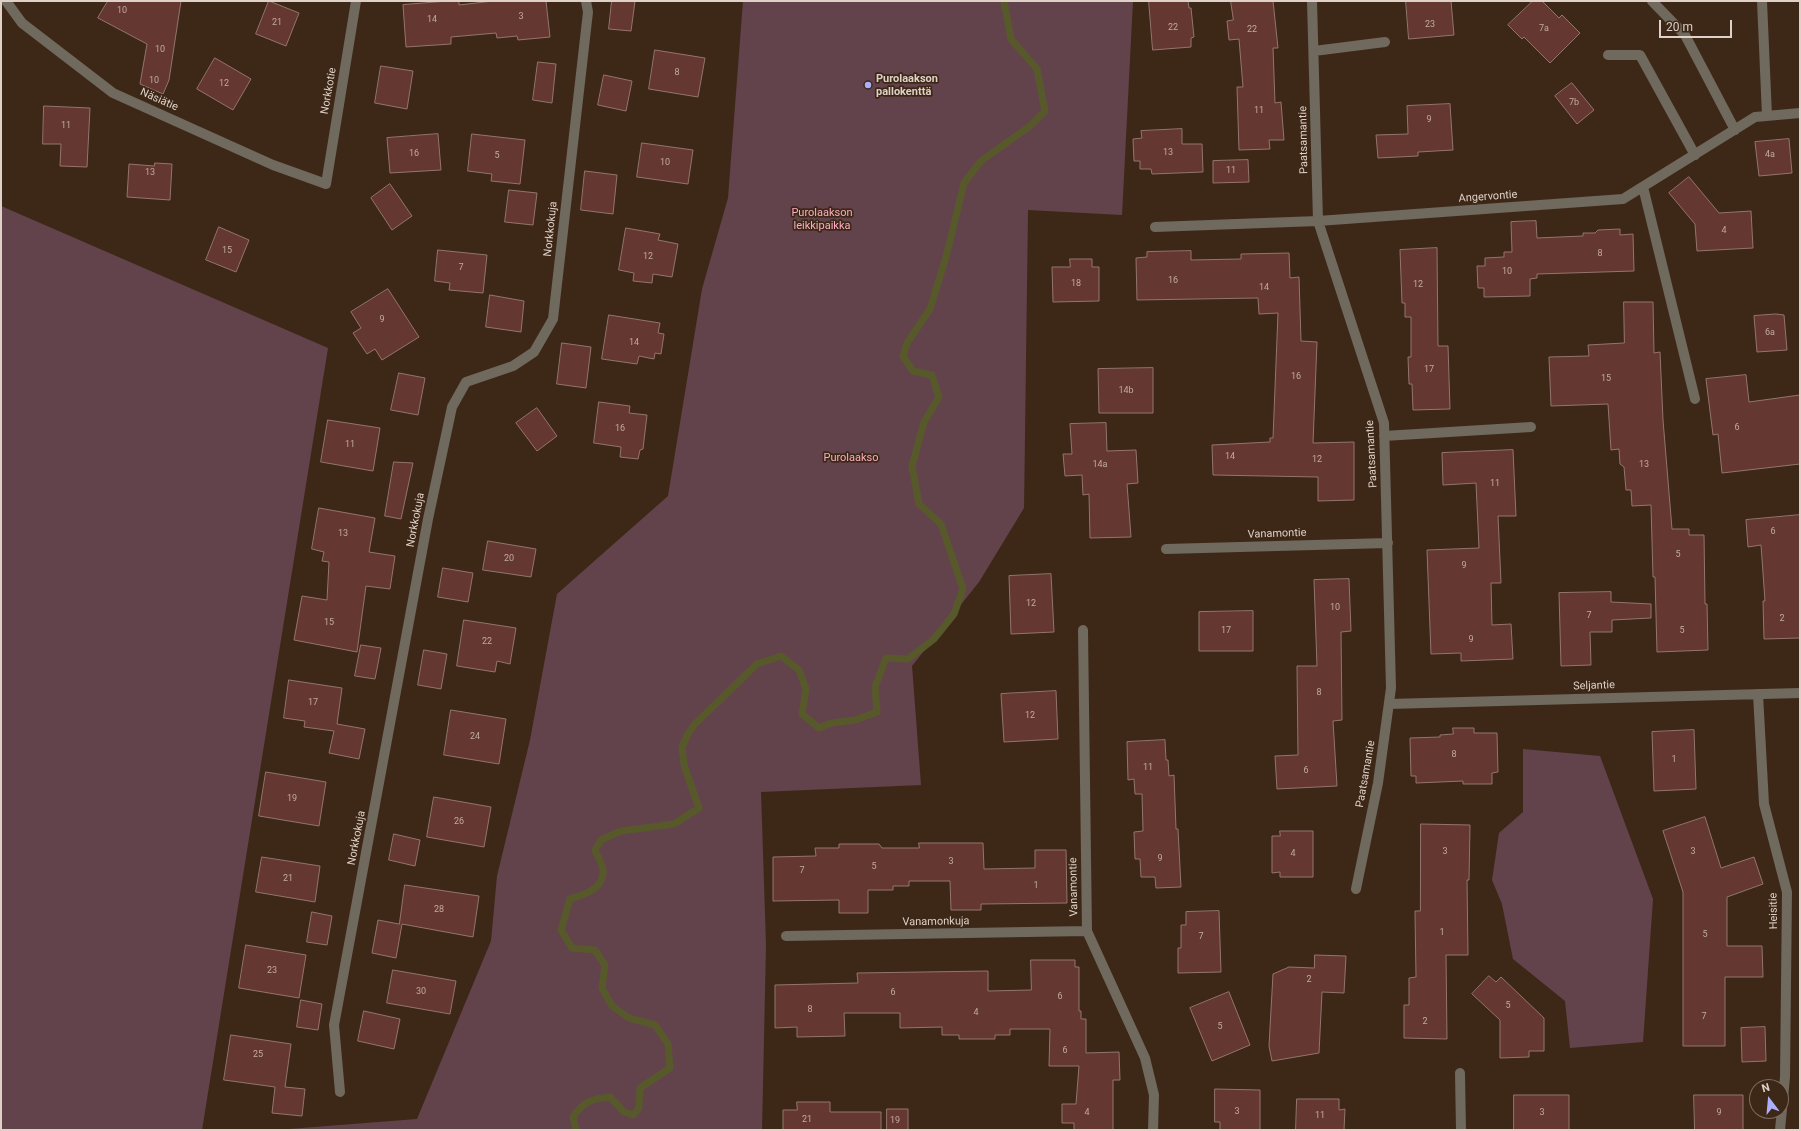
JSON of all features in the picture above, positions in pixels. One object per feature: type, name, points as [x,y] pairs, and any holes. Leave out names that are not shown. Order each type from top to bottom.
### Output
[{"type":"street","name":"Näsiätie","points":[[6,1],[22,23],[113,92],[273,165],[326,184]]},
{"type":"street","name":"Norkkotie","points":[[326,184],[356,1]]},
{"type":"street","name":"Norkkokuja","points":[[340,1092],[334,1026],[427,527],[452,407],[466,382],[513,366],[534,352],[553,319],[587,20],[586,1]]},
{"type":"street","name":"Paatsamantie","points":[[1312,1],[1318,221],[1384,423],[1391,688],[1378,783],[1356,889]]},
{"type":"street","points":[[1652,1],[1685,35],[1735,130]]},
{"type":"street","points":[[1762,1],[1767,116]]},
{"type":"street","points":[[1314,51],[1385,42]]},
{"type":"street","points":[[1608,55],[1640,55],[1695,155]]},
{"type":"street","name":"Angervontie","points":[[1155,227],[1318,221],[1623,199],[1755,117],[1800,113]]},
{"type":"street","points":[[1643,187],[1695,400]]},
{"type":"street","points":[[1384,436],[1531,427]]},
{"type":"street","name":"Vanamontie","points":[[1166,549],[1388,543]]},
{"type":"street","name":"Vanamontie","points":[[1082,630],[1087,931],[1145,1058],[1154,1095],[1153,1130]]},
{"type":"street","name":"Seljantie","points":[[1389,704],[1800,693]]},
{"type":"street","name":"Heisitie","points":[[1758,694],[1764,804],[1787,892],[1785,1077],[1780,1130]]},
{"type":"street","name":"Vanamonkuja","points":[[786,936],[1087,931]]},
{"type":"street","points":[[1460,1073],[1461,1130]]},
{"type":"green space","name":"Purolaakso","points":[[743,1],[1133,1],[1122,215],[1028,210],[1024,508],[979,582],[912,666],[921,785],[761,792],[766,945],[762,1130],[276,1130],[417,1119],[491,941],[497,876],[530,740],[557,594],[668,496],[702,289],[728,198]]},
{"type":"green space","points":[[1,206],[328,348],[202,1130],[1,1130]]},
{"type":"green space","points":[[1523,749],[1600,756],[1653,899],[1643,1042],[1570,1048],[1565,1001],[1513,959],[1502,904],[1492,880],[1499,833],[1523,812]]},
{"type":"building","points":[[108,1],[181,1],[169,80],[163,94],[140,84],[147,44],[98,18]]},
{"type":"building","points":[[269,1],[299,13],[286,46],[256,34]]},
{"type":"building","points":[[459,1],[459,5],[493,1],[546,1],[550,37],[518,40],[517,36],[497,38],[496,33],[451,37],[451,44],[406,47],[403,5]]},
{"type":"building","points":[[612,1],[635,1],[631,31],[609,29]]},
{"type":"building","points":[[1149,1],[1188,1],[1189,8],[1191,8],[1194,37],[1191,38],[1191,47],[1153,50]]},
{"type":"building","points":[[1231,1],[1273,1],[1278,48],[1273,48],[1275,103],[1281,102],[1284,140],[1269,140],[1270,149],[1239,150],[1237,87],[1243,87],[1239,39],[1229,40],[1227,21],[1233,20]]},
{"type":"building","points":[[1406,1],[1451,1],[1454,35],[1409,39]]},
{"type":"building","points":[[1533,1],[1542,1],[1559,18],[1562,15],[1580,33],[1550,63],[1524,37],[1522,39],[1508,25]]},
{"type":"building","points":[[655,50],[705,58],[698,97],[649,89]]},
{"type":"building","points":[[215,58],[251,79],[233,110],[197,89]]},
{"type":"building","points":[[538,62],[556,64],[552,103],[533,100]]},
{"type":"building","points":[[381,66],[413,71],[407,109],[375,103]]},
{"type":"building","points":[[604,75],[632,81],[626,111],[598,105]]},
{"type":"building","points":[[1572,83],[1594,110],[1577,124],[1555,96]]},
{"type":"building","points":[[1450,104],[1453,150],[1418,152],[1418,156],[1378,158],[1376,135],[1408,134],[1407,106]]},
{"type":"building","points":[[44,106],[90,108],[87,167],[60,166],[61,144],[43,144]]},
{"type":"building","points":[[1182,129],[1182,144],[1202,144],[1203,172],[1152,174],[1151,169],[1140,169],[1140,161],[1134,161],[1133,139],[1142,138],[1141,131]]},
{"type":"building","points":[[438,134],[441,170],[390,173],[387,138]]},
{"type":"building","points":[[472,134],[525,140],[520,184],[491,181],[492,174],[468,171]]},
{"type":"building","points":[[1789,139],[1792,173],[1759,176],[1755,142]]},
{"type":"building","points":[[642,143],[693,150],[688,184],[637,177]]},
{"type":"building","points":[[1248,160],[1249,182],[1213,183],[1213,161]]},
{"type":"building","points":[[155,163],[172,164],[170,200],[127,197],[129,164],[154,166]]},
{"type":"building","points":[[585,171],[617,175],[613,214],[581,210]]},
{"type":"building","points":[[1689,177],[1719,213],[1751,211],[1753,248],[1697,251],[1695,224],[1669,193]]},
{"type":"building","points":[[390,184],[412,216],[392,230],[371,198]]},
{"type":"building","points":[[509,190],[537,193],[533,225],[505,222]]},
{"type":"building","points":[[1536,221],[1537,238],[1583,236],[1583,233],[1595,233],[1598,230],[1620,229],[1620,235],[1633,234],[1634,271],[1537,274],[1537,278],[1530,279],[1530,296],[1484,297],[1484,288],[1478,288],[1477,266],[1485,266],[1485,258],[1504,257],[1504,252],[1512,252],[1511,222]]},
{"type":"building","points":[[219,227],[249,240],[236,272],[206,260]]},
{"type":"building","points":[[626,228],[660,234],[658,240],[678,244],[672,277],[653,274],[652,283],[633,281],[634,273],[619,270]]},
{"type":"building","points":[[1437,248],[1438,346],[1448,346],[1450,409],[1413,410],[1412,384],[1409,384],[1408,357],[1411,357],[1411,317],[1405,317],[1405,303],[1402,303],[1400,250]]},
{"type":"building","points":[[438,250],[487,255],[483,293],[449,290],[450,283],[435,281]]},
{"type":"building","points":[[1191,251],[1191,260],[1241,259],[1241,254],[1289,253],[1290,278],[1299,277],[1301,341],[1317,342],[1313,443],[1354,442],[1354,500],[1318,501],[1318,477],[1213,475],[1212,445],[1270,442],[1270,438],[1273,438],[1278,313],[1259,314],[1258,298],[1137,300],[1136,258],[1147,257],[1147,252]]},
{"type":"building","points":[[1070,259],[1092,259],[1092,267],[1099,267],[1099,301],[1053,302],[1052,267],[1070,267]]},
{"type":"building","points":[[388,289],[419,337],[382,360],[375,349],[367,354],[353,333],[361,328],[351,312]]},
{"type":"building","points":[[490,295],[524,301],[521,332],[486,327]]},
{"type":"building","points":[[1624,302],[1653,302],[1654,353],[1660,352],[1663,420],[1672,529],[1689,529],[1689,535],[1704,535],[1705,604],[1707,604],[1708,650],[1657,652],[1651,505],[1632,506],[1631,490],[1626,490],[1624,467],[1620,464],[1619,449],[1611,450],[1608,404],[1551,406],[1549,357],[1589,356],[1588,345],[1624,343]]},
{"type":"building","points":[[1776,314],[1784,315],[1787,350],[1757,352],[1754,316]]},
{"type":"building","points":[[609,315],[660,323],[658,333],[664,334],[661,354],[655,353],[654,359],[639,356],[637,364],[602,359]]},
{"type":"building","points":[[562,343],[591,347],[586,388],[557,384]]},
{"type":"building","points":[[1153,368],[1153,413],[1099,413],[1098,369]]},
{"type":"building","points":[[399,373],[425,378],[418,415],[391,410]]},
{"type":"building","points":[[1746,375],[1749,402],[1800,395],[1800,464],[1722,473],[1718,434],[1713,435],[1706,379]]},
{"type":"building","points":[[599,402],[630,406],[629,413],[647,415],[643,449],[640,450],[638,459],[620,457],[621,447],[594,443]]},
{"type":"building","points":[[537,408],[557,436],[537,451],[516,423]]},
{"type":"building","points":[[328,420],[380,428],[373,471],[321,462]]},
{"type":"building","points":[[1106,423],[1107,451],[1136,450],[1138,483],[1127,484],[1131,537],[1090,538],[1089,494],[1083,495],[1082,475],[1065,476],[1063,454],[1072,454],[1070,424]]},
{"type":"building","points":[[1513,450],[1516,516],[1498,516],[1501,583],[1491,583],[1492,625],[1511,624],[1513,659],[1461,661],[1461,653],[1431,654],[1427,550],[1479,548],[1476,483],[1443,485],[1442,453]]},
{"type":"building","points":[[394,462],[413,463],[401,519],[385,516]]},
{"type":"building","points":[[319,508],[375,518],[369,552],[395,556],[390,589],[366,586],[357,652],[294,640],[302,596],[327,600],[329,562],[322,561],[324,552],[312,549]]},
{"type":"building","points":[[1800,515],[1800,638],[1764,639],[1763,601],[1765,601],[1761,545],[1748,547],[1746,520]]},
{"type":"building","points":[[488,541],[536,549],[531,577],[483,570]]},
{"type":"building","points":[[443,568],[473,573],[468,602],[438,597]]},
{"type":"building","points":[[1051,574],[1054,632],[1011,634],[1009,576]]},
{"type":"building","points":[[1349,579],[1351,631],[1341,632],[1342,720],[1333,721],[1337,786],[1277,789],[1275,756],[1298,755],[1297,666],[1317,666],[1314,580]]},
{"type":"building","points":[[1611,592],[1611,602],[1651,604],[1651,618],[1612,620],[1612,632],[1590,632],[1591,665],[1561,666],[1559,593]]},
{"type":"building","points":[[1253,611],[1253,651],[1199,651],[1199,612]]},
{"type":"building","points":[[464,620],[516,628],[510,664],[497,661],[495,672],[457,666]]},
{"type":"building","points":[[361,645],[381,648],[375,679],[355,676]]},
{"type":"building","points":[[424,650],[447,654],[441,689],[418,685]]},
{"type":"building","points":[[289,680],[342,688],[337,724],[365,729],[359,759],[329,753],[334,731],[304,727],[305,721],[284,718]]},
{"type":"building","points":[[1056,691],[1058,739],[1004,742],[1001,694]]},
{"type":"building","points":[[451,710],[506,719],[499,764],[444,755]]},
{"type":"building","points":[[1453,728],[1474,728],[1474,733],[1497,733],[1498,772],[1492,773],[1492,784],[1463,784],[1463,781],[1416,783],[1416,776],[1411,776],[1410,738],[1440,737],[1440,735],[1453,734]]},
{"type":"building","points":[[1694,730],[1696,789],[1654,791],[1652,732]]},
{"type":"building","points":[[1165,740],[1166,760],[1168,760],[1169,776],[1174,775],[1176,829],[1178,829],[1181,887],[1156,888],[1155,877],[1141,877],[1140,859],[1135,859],[1134,832],[1143,831],[1142,794],[1135,794],[1134,779],[1128,780],[1127,742]]},
{"type":"building","points":[[266,772],[326,782],[319,826],[259,816]]},
{"type":"building","points":[[434,797],[491,807],[484,847],[427,837]]},
{"type":"building","points":[[1705,817],[1721,868],[1754,857],[1763,884],[1727,897],[1727,946],[1762,946],[1763,977],[1725,977],[1725,1046],[1683,1046],[1683,892],[1663,831]]},
{"type":"building","points":[[1421,824],[1470,825],[1469,880],[1467,880],[1468,955],[1446,955],[1447,1039],[1404,1038],[1404,1005],[1409,1005],[1409,978],[1416,977],[1415,911],[1420,911]]},
{"type":"building","points":[[1280,831],[1313,831],[1313,877],[1280,877],[1280,872],[1272,873],[1272,836],[1280,836]]},
{"type":"building","points":[[394,834],[420,840],[415,866],[389,860]]},
{"type":"building","points":[[919,843],[983,843],[984,869],[1035,868],[1035,850],[1066,850],[1067,903],[981,904],[981,910],[951,910],[950,881],[909,881],[909,886],[893,886],[893,890],[868,890],[868,913],[839,913],[839,900],[773,901],[773,857],[816,856],[815,848],[839,848],[839,844],[879,844],[882,848],[919,848]]},
{"type":"building","points":[[262,857],[320,866],[315,902],[256,892]]},
{"type":"building","points":[[405,885],[479,896],[473,937],[402,924],[396,958],[372,953],[378,920],[399,924]]},
{"type":"building","points":[[1219,911],[1221,972],[1178,973],[1178,948],[1181,948],[1181,925],[1186,925],[1186,912]]},
{"type":"building","points":[[312,912],[332,916],[327,945],[307,942]]},
{"type":"building","points":[[246,945],[306,955],[299,998],[239,988]]},
{"type":"building","points":[[1315,955],[1346,956],[1344,993],[1322,992],[1319,1053],[1272,1061],[1269,1046],[1273,974],[1289,967],[1314,968]]},
{"type":"building","points":[[1031,960],[1075,960],[1075,967],[1079,967],[1079,1011],[1081,1011],[1081,1019],[1086,1019],[1086,1053],[1119,1052],[1120,1080],[1113,1080],[1113,1130],[1074,1130],[1074,1123],[1062,1123],[1062,1104],[1076,1104],[1079,1066],[1049,1066],[1050,1029],[1010,1029],[1010,1035],[995,1035],[995,1039],[959,1039],[959,1035],[942,1035],[942,1027],[900,1028],[900,1013],[844,1013],[845,1036],[797,1037],[797,1027],[775,1028],[775,985],[858,983],[857,973],[988,971],[988,991],[1031,990]]},
{"type":"building","points":[[393,970],[456,981],[450,1014],[387,1003]]},
{"type":"building","points":[[1489,976],[1496,982],[1501,977],[1544,1018],[1544,1051],[1529,1051],[1529,1057],[1500,1058],[1500,1020],[1472,994]]},
{"type":"building","points":[[1229,992],[1250,1045],[1212,1061],[1190,1008]]},
{"type":"building","points":[[301,1000],[322,1004],[318,1030],[297,1027]]},
{"type":"building","points":[[364,1011],[400,1019],[394,1049],[358,1041]]},
{"type":"building","points":[[1765,1027],[1766,1061],[1742,1062],[1741,1028]]},
{"type":"building","points":[[231,1035],[291,1044],[285,1087],[305,1089],[302,1116],[272,1113],[275,1087],[224,1080]]},
{"type":"building","points":[[1215,1089],[1260,1090],[1260,1130],[1220,1130],[1220,1122],[1215,1122]]},
{"type":"building","points":[[1514,1095],[1569,1095],[1569,1130],[1514,1130]]},
{"type":"building","points":[[1694,1095],[1743,1095],[1743,1130],[1695,1130]]},
{"type":"building","points":[[1297,1099],[1339,1099],[1339,1110],[1345,1109],[1344,1130],[1296,1130]]},
{"type":"building","points":[[797,1102],[830,1102],[830,1112],[881,1112],[881,1130],[783,1130],[783,1110],[797,1110]]},
{"type":"building","points":[[887,1109],[908,1109],[908,1130],[887,1130]]},
{"type":"waterway","points":[[576,1130],[573,1117],[581,1107],[593,1100],[610,1097],[624,1112],[633,1115],[639,1108],[640,1088],[670,1068],[668,1044],[655,1025],[629,1018],[612,1006],[602,988],[605,965],[595,950],[572,948],[561,930],[570,899],[592,890],[600,882],[603,868],[595,850],[601,840],[621,831],[674,824],[699,808],[684,765],[682,747],[695,724],[757,664],[781,656],[799,670],[806,689],[802,714],[819,728],[831,723],[855,720],[877,712],[875,687],[886,658],[908,659],[934,639],[954,614],[963,589],[941,524],[919,504],[912,466],[924,422],[939,397],[932,375],[913,371],[903,356],[907,343],[930,309],[946,257],[964,183],[981,161],[1030,126],[1045,111],[1037,69],[1011,39],[1004,1]]},
{"type":"place","name":"Purolaakson pallokenttä","points":[[868,85]]},
{"type":"park label","name":"Purolaakson leikkipaikka","points":[[822,219]]}]
